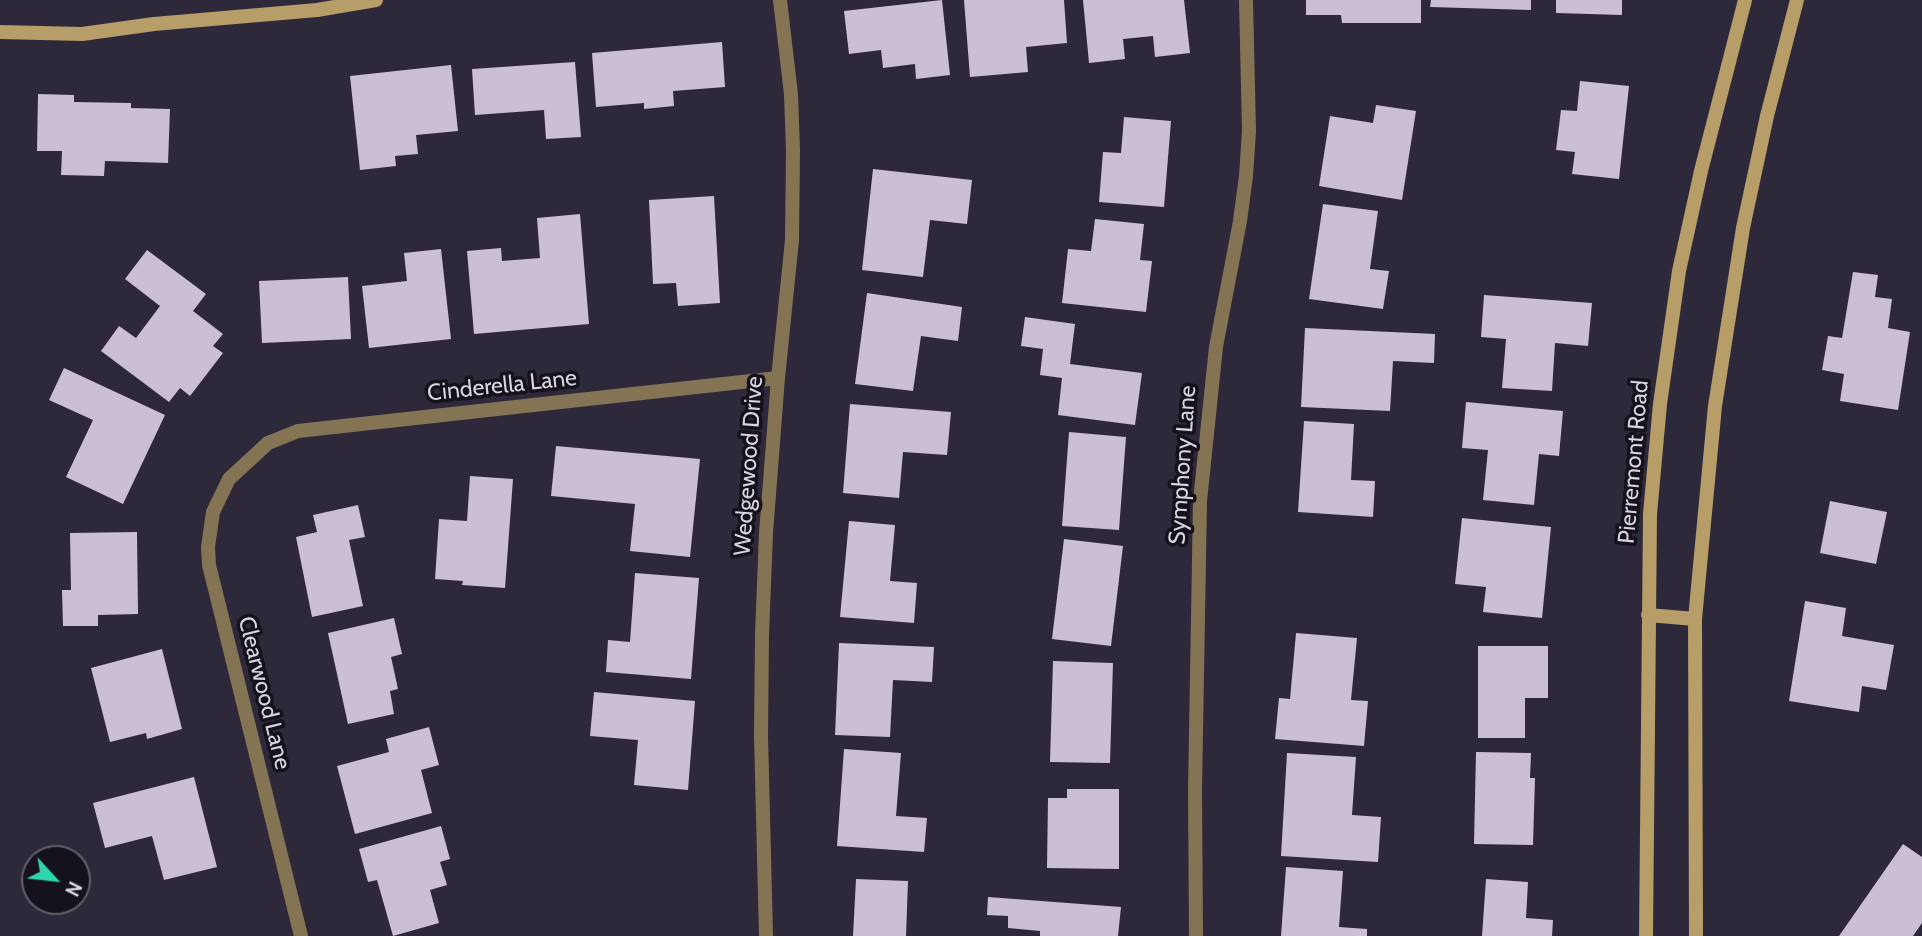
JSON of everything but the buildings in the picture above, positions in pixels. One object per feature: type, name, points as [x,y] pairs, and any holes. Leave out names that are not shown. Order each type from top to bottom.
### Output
[{"type":"main road","points":[[0,32],[82,34],[154,24],[317,10],[376,0]]},
{"type":"main road","name":"Pierremont Road","points":[[1646,936],[1650,514],[1660,404],[1673,311],[1701,171],[1745,0]]},
{"type":"main road","points":[[1696,936],[1695,619],[1715,406],[1743,228],[1767,116],[1797,0]]},
{"type":"main road","points":[[1648,615],[1695,619]]},
{"type":"street","name":"Wedgewood Drive","points":[[766,936],[761,736],[762,635],[766,533],[792,240],[791,94],[780,0]]},
{"type":"street","name":"Symphony Lane","points":[[1196,936],[1195,790],[1200,501],[1216,348],[1246,176],[1249,131],[1246,0]]},
{"type":"street","name":"Cinderella Lane","points":[[241,466],[268,443],[298,431],[778,378]]},
{"type":"street","name":"Clearwood Lane","points":[[241,466],[229,479],[213,512],[208,547],[209,565],[301,936]]}]
